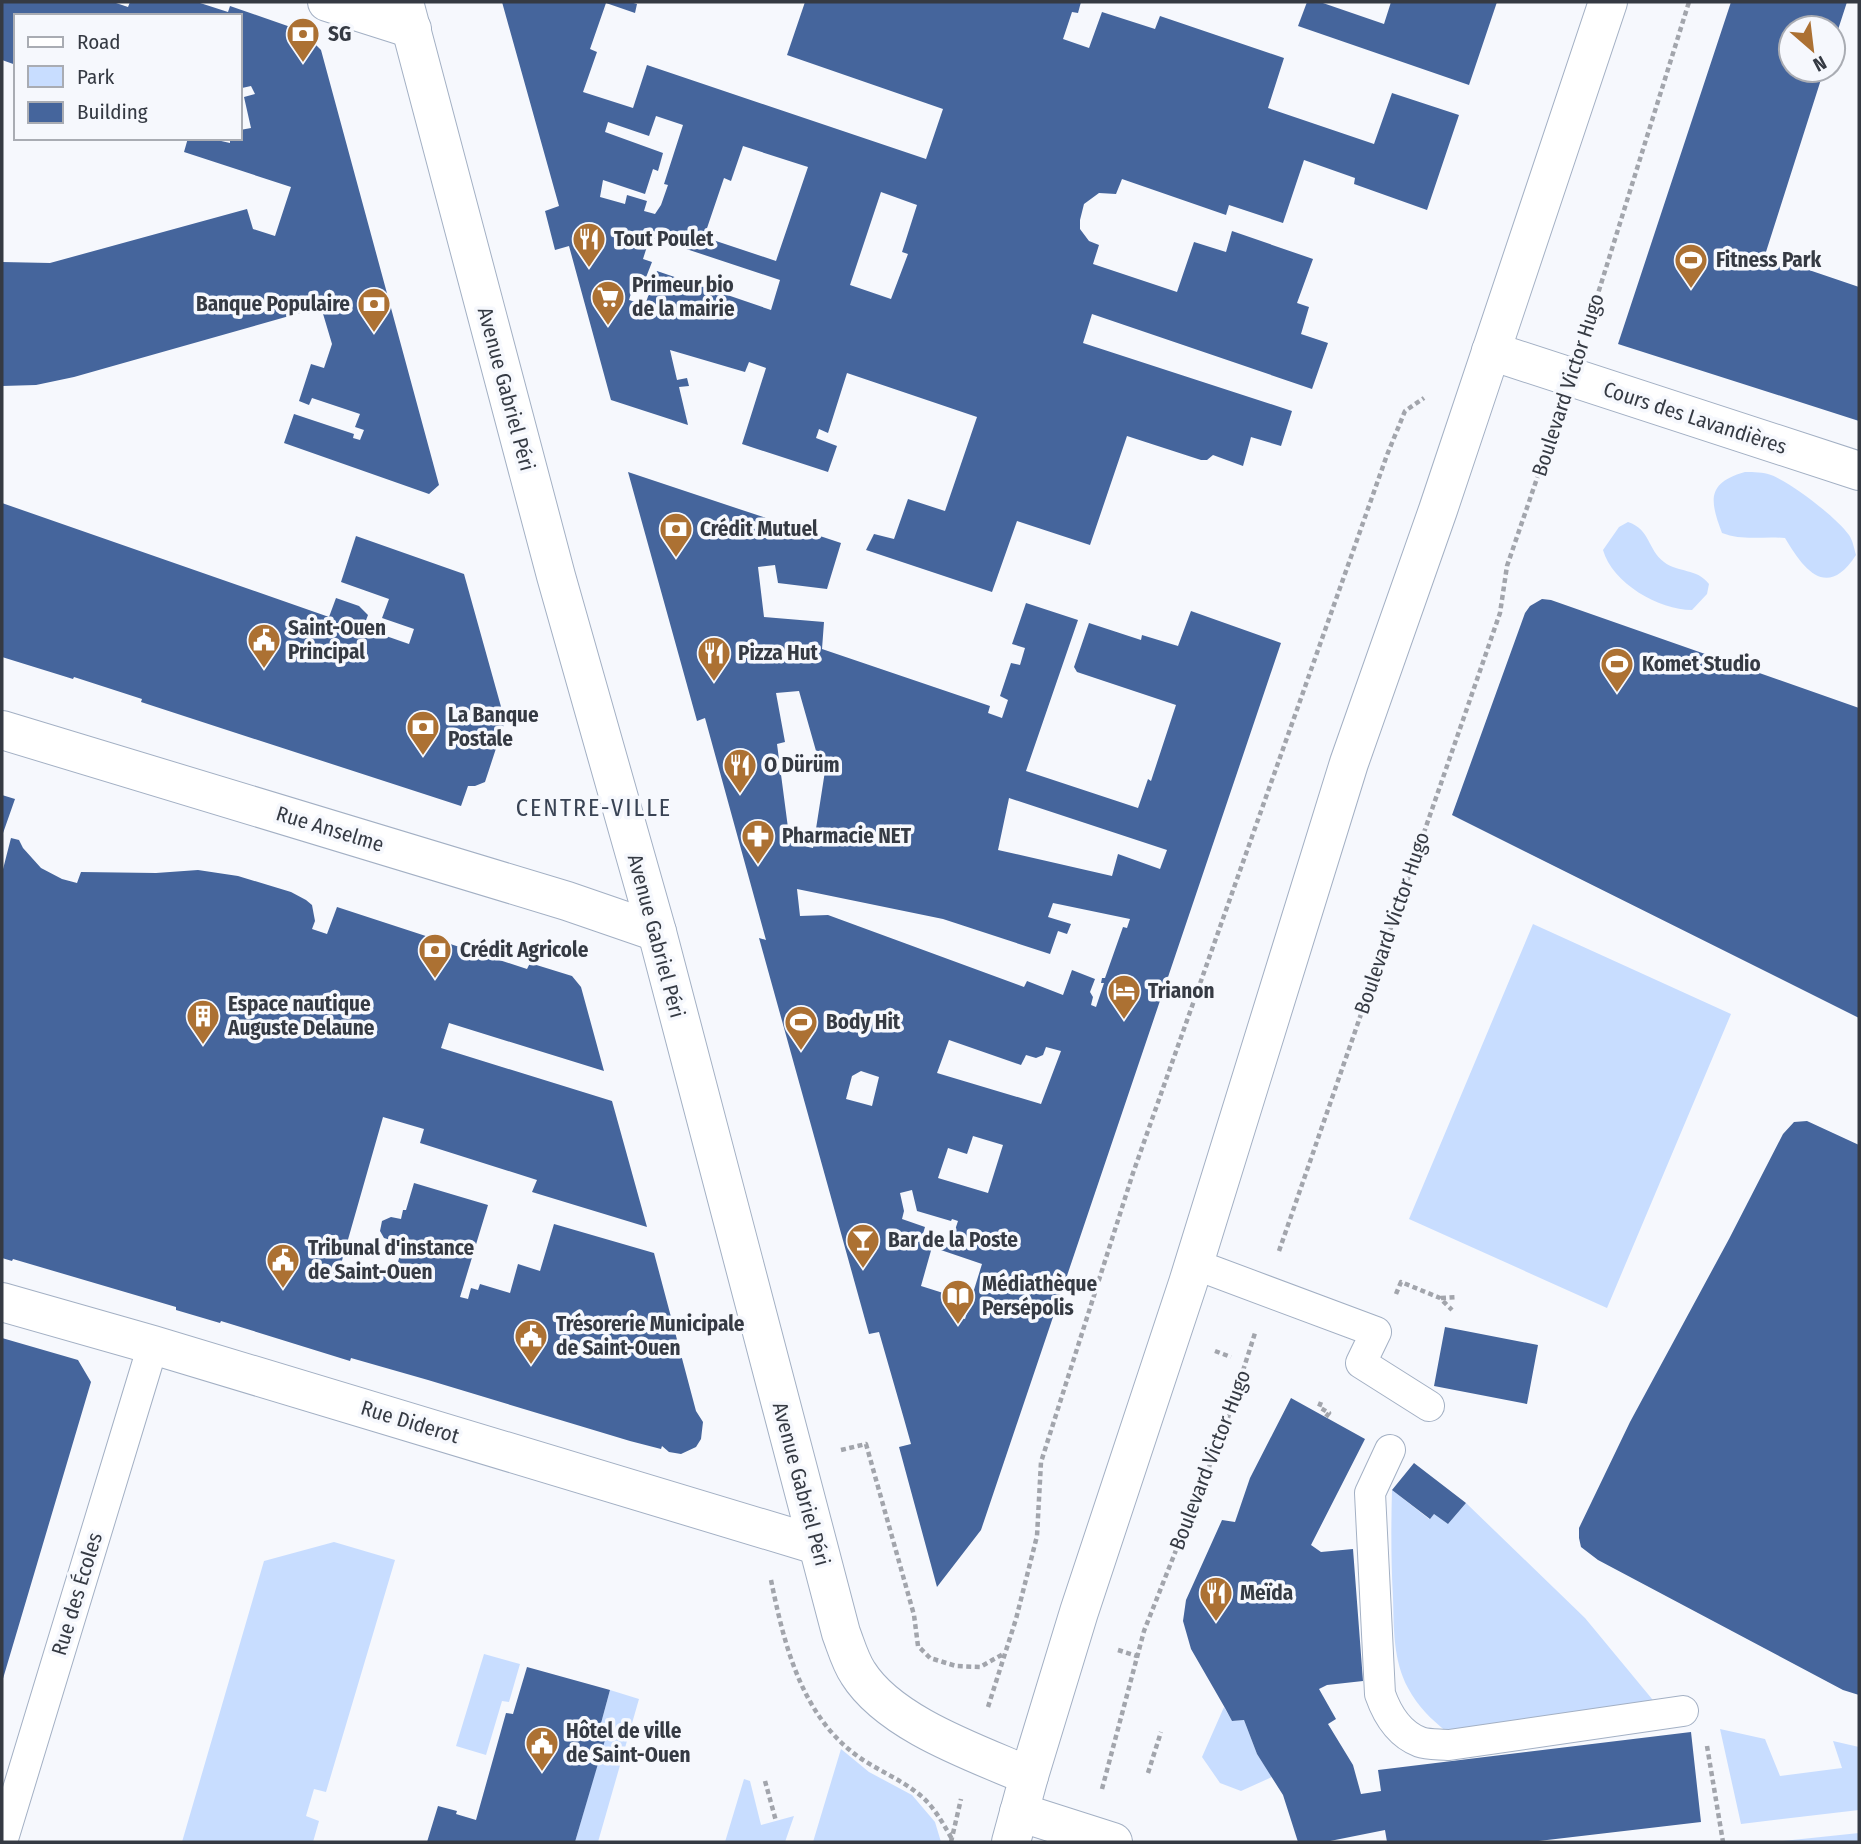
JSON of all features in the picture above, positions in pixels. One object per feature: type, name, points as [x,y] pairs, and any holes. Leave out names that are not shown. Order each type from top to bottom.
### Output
[{"type":"main road","points":[[327,2],[408,16]]},
{"type":"main road","points":[[1102,1839],[1015,1827],[1079,1612],[1194,1264],[1349,763],[1608,2]]},
{"type":"main road","name":"Avenue Gabriel Péri","points":[[408,16],[556,576],[656,932],[841,1633],[857,1673],[889,1706],[950,1742],[1029,1776]]},
{"type":"main road","name":"Cours des Lavandières","points":[[1491,351],[1859,471]]},
{"type":"main road","name":"Rue Anselme","points":[[2,730],[567,901],[656,932]]},
{"type":"main road","name":"Rue Diderot","points":[[2,1302],[817,1545]]},
{"type":"lane","points":[[1194,1264],[1376,1332],[1361,1363],[1429,1406]]},
{"type":"lane","name":"Rue des Écoles","points":[[2,1842],[153,1345]]},
{"type":"lane","points":[[1390,1450],[1370,1493],[1380,1694],[1385,1710],[1400,1729],[1420,1742],[1449,1745],[1683,1711]]},
{"type":"path","name":"Boulevard Victor Hugo","points":[[1102,1839],[1144,1631],[1226,1424],[1247,1363],[1287,1224],[1500,613],[1507,566],[1572,378],[1689,2]]},
{"type":"path","points":[[951,1842],[972,1752],[1006,1653],[1037,1536],[1041,1462],[1133,1173],[1387,456],[1405,411],[1427,396]]},
{"type":"path","points":[[1376,1332],[1402,1282],[1440,1298],[1452,1310]]},
{"type":"path","points":[[1440,1298],[1458,1297]]},
{"type":"path","points":[[1321,1402],[1319,1407],[1329,1413],[1326,1417]]},
{"type":"path","points":[[866,1444],[914,1615],[918,1646],[930,1658],[956,1666],[980,1667],[1006,1653]]},
{"type":"path","points":[[1683,1711],[1704,1728],[1723,1842]]},
{"type":"path","points":[[1148,1773],[1161,1732]]},
{"type":"path","points":[[765,1781],[776,1821]]},
{"type":"green space","points":[[1745,472],[1765,473],[1780,479],[1834,519],[1849,535],[1856,555],[1845,569],[1826,578],[1808,569],[1785,538],[1745,538],[1722,533],[1715,512],[1714,495],[1723,482]]},
{"type":"green space","points":[[1628,522],[1641,530],[1664,562],[1699,575],[1709,584],[1707,594],[1692,610],[1665,605],[1638,592],[1616,573],[1608,562],[1603,550],[1619,527]]},
{"type":"green space","points":[[1533,924],[1731,1014],[1607,1308],[1409,1219]]},
{"type":"green space","points":[[1392,1490],[1429,1519],[1434,1514],[1448,1524],[1466,1503],[1585,1618],[1657,1705],[1447,1732],[1425,1712],[1412,1695],[1399,1666],[1394,1633]]},
{"type":"green space","points":[[334,1542],[395,1560],[326,1792],[314,1789],[306,1816],[319,1821],[313,1842],[182,1842],[264,1561]]},
{"type":"green space","points":[[484,1654],[520,1664],[509,1702],[502,1701],[486,1755],[456,1746]]},
{"type":"green space","points":[[610,1690],[639,1699],[598,1842],[575,1842],[604,1741],[597,1738]]},
{"type":"green space","points":[[1224,1707],[1232,1721],[1244,1720],[1257,1754],[1272,1777],[1241,1791],[1220,1783],[1202,1757]]},
{"type":"green space","points":[[1720,1729],[1765,1739],[1780,1776],[1842,1768],[1833,1741],[1859,1747],[1859,1810],[1741,1824]]},
{"type":"green space","points":[[841,1749],[869,1772],[912,1795],[935,1822],[941,1842],[813,1842]]},
{"type":"green space","points":[[744,1779],[750,1781],[761,1825],[794,1816],[785,1842],[725,1842]]},
{"type":"green space","points":[[1859,1833],[1859,1842],[1773,1842]]},
{"type":"building","points":[[2,2],[113,2],[128,7],[130,2],[197,2],[228,12],[230,6],[302,31],[321,50],[439,485],[429,494],[284,443],[294,414],[354,434],[353,438],[360,440],[364,430],[355,427],[360,414],[312,398],[309,405],[299,401],[311,364],[324,368],[332,344],[321,307],[74,377],[36,385],[2,386],[2,262],[50,263],[247,209],[253,229],[275,236],[291,187],[184,152],[187,140],[230,143],[230,140],[242,140],[242,130],[251,128],[244,97],[255,94],[251,86],[242,88],[242,14],[14,14],[14,64],[2,60]]},
{"type":"building","points":[[502,2],[630,2],[637,4],[635,13],[606,3],[590,49],[597,52],[583,92],[633,108],[647,65],[926,159],[943,109],[787,55],[805,2],[1081,2],[1078,13],[1072,12],[1063,39],[1089,48],[1102,12],[1155,29],[1160,16],[1284,58],[1268,108],[1374,144],[1392,93],[1459,115],[1427,210],[1354,184],[1355,178],[1304,160],[1283,223],[1229,205],[1226,215],[1122,179],[1116,194],[1099,193],[1084,204],[1080,229],[1089,241],[1099,245],[1093,264],[1177,292],[1194,242],[1226,252],[1232,231],[1313,259],[1297,303],[1309,307],[1301,334],[1328,343],[1312,389],[1092,314],[1083,343],[1292,411],[1281,446],[1251,437],[1243,466],[1213,455],[1207,460],[1201,460],[1127,436],[1090,545],[1017,521],[992,592],[866,550],[874,534],[894,539],[908,499],[945,511],[977,417],[847,373],[828,433],[819,429],[816,438],[837,446],[828,472],[742,444],[766,368],[749,362],[745,372],[670,350],[677,380],[687,378],[689,386],[679,387],[688,425],[611,400],[569,246],[555,250],[545,211],[559,206]],"holes":[[[656,116],[683,125],[664,184],[668,185],[655,214],[644,211],[647,201],[627,195],[625,204],[600,197],[603,180],[645,194],[653,169],[658,171],[663,153],[605,132],[608,122],[649,136]],[[743,146],[808,167],[776,261],[704,237],[724,178],[731,181]],[[881,192],[917,205],[902,252],[908,254],[891,299],[850,285]],[[650,237],[780,280],[771,310],[657,271],[645,305],[629,300],[636,277],[645,280],[652,262],[643,259]]]},
{"type":"building","points":[[1307,2],[1320,2],[1384,24],[1391,2],[1497,2],[1469,85],[1298,26]]},
{"type":"building","points":[[1731,2],[1847,2],[1843,14],[1777,14],[1777,84],[1820,84],[1765,255],[1859,287],[1859,421],[1618,344]]},
{"type":"building","points":[[628,472],[841,543],[827,589],[778,583],[775,565],[758,567],[764,617],[824,622],[822,649],[990,706],[988,713],[1002,718],[1008,700],[1000,696],[1011,663],[1020,665],[1025,648],[1012,644],[1026,603],[1078,620],[1026,771],[1138,808],[1148,779],[1151,781],[1176,705],[1077,672],[1074,667],[1089,623],[1141,640],[1142,635],[1178,646],[1191,611],[1281,643],[981,1530],[937,1587],[899,1447],[911,1444],[879,1332],[869,1334],[759,938],[766,940],[705,718],[697,721]],"holes":[[[799,691],[822,772],[825,771],[813,848],[790,843],[777,744],[785,742],[776,693]],[[1009,798],[1167,850],[1160,869],[1118,854],[1112,876],[998,850]],[[797,889],[943,919],[1050,954],[1058,931],[1067,934],[1071,924],[1048,917],[1053,903],[1130,919],[1127,928],[1123,927],[1105,978],[1102,978],[1101,983],[1104,983],[1096,1007],[1091,1005],[1093,997],[1090,992],[1095,979],[1072,970],[1063,995],[1027,981],[1024,987],[828,915],[800,916]],[[949,1040],[1021,1065],[1026,1055],[1036,1058],[1043,1055],[1046,1047],[1061,1051],[1041,1104],[937,1073]],[[861,1071],[879,1077],[872,1106],[846,1099],[852,1076]],[[973,1136],[1003,1145],[988,1193],[938,1178],[948,1148],[967,1154]],[[912,1190],[917,1211],[958,1221],[952,1239],[943,1236],[942,1240],[930,1236],[922,1237],[925,1227],[902,1219],[904,1211],[900,1193]],[[932,1247],[982,1264],[965,1319],[954,1316],[959,1298],[921,1286]]]},
{"type":"building","name":"Saint-Ouen Principal","points":[[2,503],[329,617],[336,598],[359,606],[368,615],[363,628],[409,644],[414,629],[382,618],[389,599],[341,582],[356,536],[464,574],[505,721],[485,782],[468,786],[461,806],[141,702],[142,699],[2,657]]},
{"type":"building","points":[[1542,599],[1859,708],[1859,1018],[1452,815],[1525,613],[1530,606]]},
{"type":"building","points":[[2,795],[15,799],[2,836]]},
{"type":"building","points":[[11,838],[19,840],[41,868],[77,883],[81,872],[156,873],[198,870],[238,876],[291,892],[306,900],[312,905],[315,921],[312,929],[327,934],[337,907],[527,969],[530,963],[572,976],[581,987],[604,1071],[449,1023],[441,1048],[612,1101],[647,1227],[532,1192],[537,1180],[420,1143],[424,1129],[383,1117],[341,1264],[391,1277],[392,1273],[395,1273],[403,1244],[384,1238],[380,1231],[382,1221],[391,1217],[401,1219],[414,1183],[488,1205],[460,1297],[468,1299],[471,1288],[478,1290],[480,1284],[510,1293],[518,1264],[540,1271],[554,1224],[654,1253],[696,1411],[703,1422],[701,1439],[696,1447],[681,1454],[669,1452],[662,1446],[661,1449],[630,1441],[428,1380],[351,1358],[350,1361],[221,1321],[220,1323],[176,1310],[176,1307],[13,1259],[2,1258],[2,873]]},
{"type":"building","points":[[1807,1121],[1859,1145],[1859,1695],[1843,1690],[1598,1560],[1581,1547],[1579,1538],[1579,1528],[1630,1422],[1783,1134],[1794,1122]]},
{"type":"building","points":[[1445,1327],[1538,1345],[1527,1404],[1434,1386]]},
{"type":"building","points":[[2,1338],[78,1360],[91,1382],[2,1682]]},
{"type":"building","points":[[1291,1398],[1365,1439],[1311,1545],[1321,1552],[1353,1549],[1363,1681],[1327,1685],[1319,1689],[1336,1719],[1328,1724],[1353,1765],[1361,1794],[1381,1791],[1378,1770],[1691,1732],[1701,1822],[1530,1842],[1387,1842],[1385,1830],[1325,1842],[1298,1842],[1283,1795],[1257,1754],[1244,1720],[1232,1721],[1191,1649],[1183,1621],[1186,1600],[1222,1520],[1235,1522],[1250,1478]]},
{"type":"building","points":[[1414,1463],[1466,1503],[1448,1524],[1434,1514],[1430,1519],[1392,1490]]},
{"type":"building","name":"Hôtel de ville de Saint-Ouen","points":[[527,1667],[610,1690],[597,1738],[605,1740],[575,1842],[427,1842],[438,1806],[476,1820],[506,1713],[513,1714]]},
{"type":"place","name":"SG","points":[[303,64]]},
{"type":"place","name":"Tout Poulet","points":[[589,269]]},
{"type":"place","name":"Fitness Park","points":[[1691,290]]},
{"type":"place","name":"Primeur bio de la mairie","points":[[608,327]]},
{"type":"place","name":"Banque Populaire","points":[[374,334]]},
{"type":"place","name":"Crédit Mutuel","points":[[676,559]]},
{"type":"place","name":"Saint-Ouen Principal","points":[[264,670]]},
{"type":"place","name":"Pizza Hut","points":[[714,683]]},
{"type":"place","name":"Komet Studio","points":[[1617,694]]},
{"type":"place","name":"La Banque Postale","points":[[423,757]]},
{"type":"place","name":"O Dürüm","points":[[740,795]]},
{"type":"place","name":"Pharmacie NET","points":[[758,866]]},
{"type":"place","name":"Crédit Agricole","points":[[435,980]]},
{"type":"place","name":"Trianon","points":[[1124,1021]]},
{"type":"place","name":"Espace nautique Auguste Delaune","points":[[203,1046]]},
{"type":"place","name":"Body Hit","points":[[801,1052]]},
{"type":"place","name":"Bar de la Poste","points":[[863,1270]]},
{"type":"place","name":"Tribunal d'instance de Saint-Ouen","points":[[283,1290]]},
{"type":"place","name":"Médiathèque Persépolis","points":[[958,1326]]},
{"type":"place","name":"Trésorerie Municipale de Saint-Ouen","points":[[531,1366]]},
{"type":"place","name":"Meïda","points":[[1216,1623]]},
{"type":"place","name":"Hôtel de ville de Saint-Ouen","points":[[542,1773]]},
{"type":"district","name":"CENTRE-VILLE","points":[[594,808]]}]
